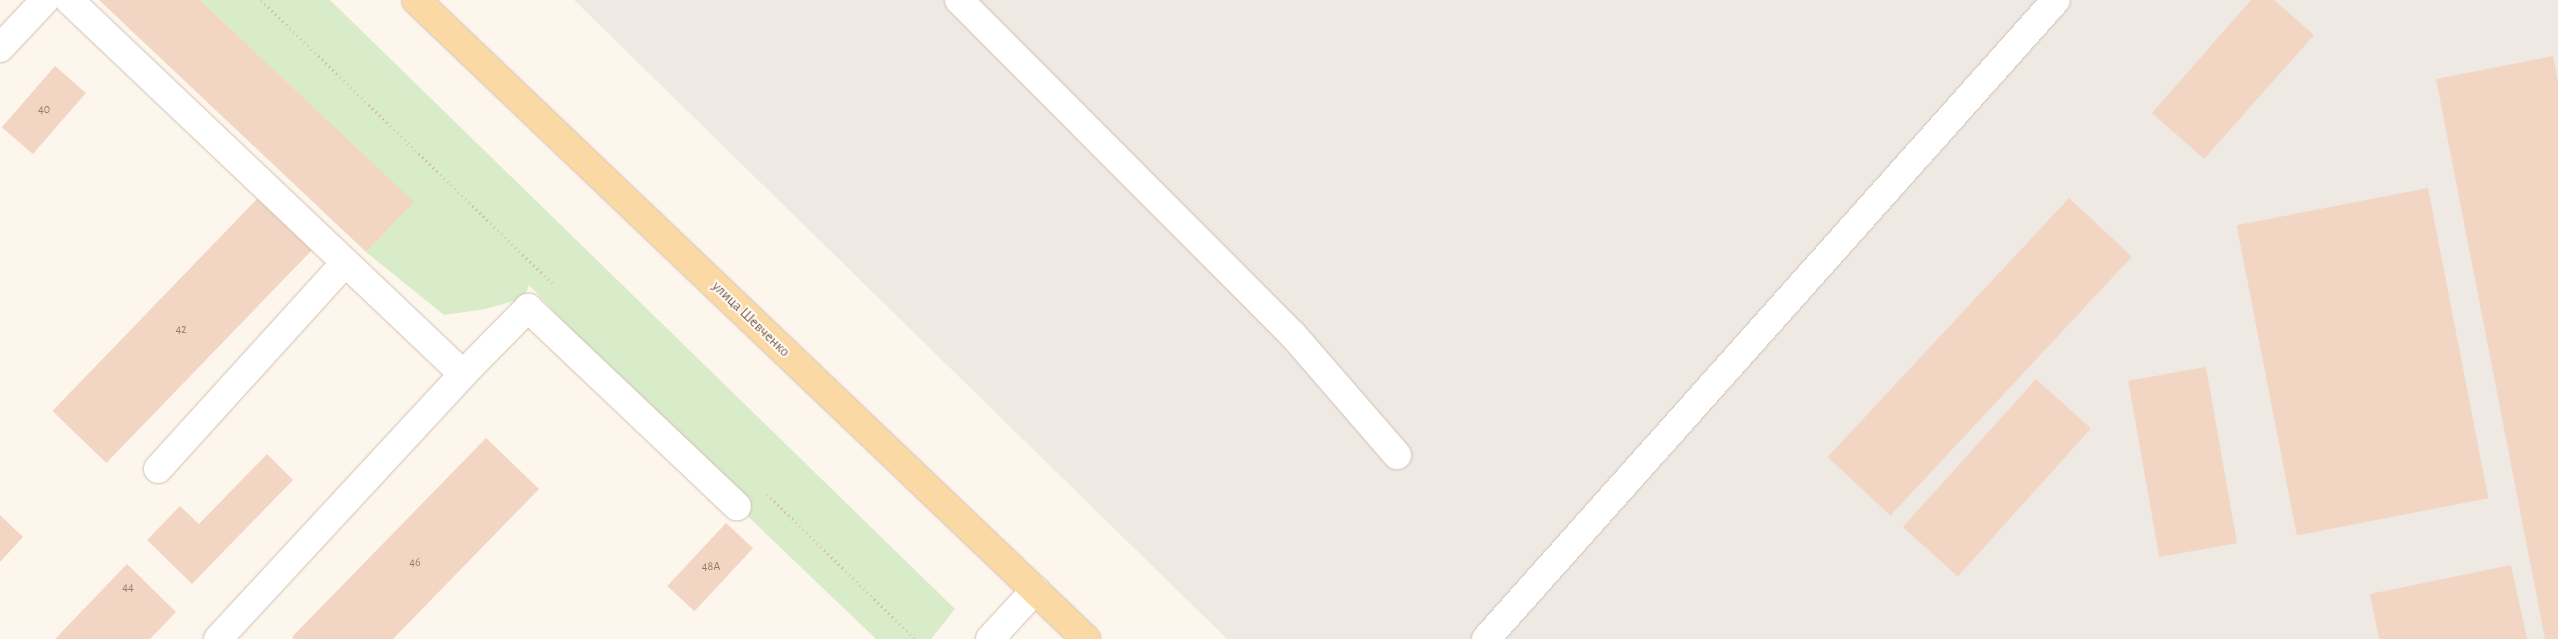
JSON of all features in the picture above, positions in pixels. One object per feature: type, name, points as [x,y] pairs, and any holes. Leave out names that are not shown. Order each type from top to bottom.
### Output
[{"type":"main road","name":"улица Шевченко","points":[[416,0],[1086,639]]},
{"type":"lane","points":[[0,48],[45,0]]},
{"type":"lane","points":[[70,0],[463,374]]},
{"type":"lane","points":[[959,0],[1293,335],[1397,455]]},
{"type":"lane","points":[[1486,639],[2056,0]]},
{"type":"lane","points":[[158,469],[345,263]]},
{"type":"lane","points":[[218,639],[463,374],[528,308],[738,506]]},
{"type":"lane","points":[[990,639],[1035,590]]},
{"type":"shaded area","points":[[574,0],[2558,0],[2558,639],[1227,639]]},
{"type":"green space","points":[[200,0],[330,0],[955,609],[931,639],[876,639],[737,506],[529,285],[524,298],[485,309],[444,315],[366,252],[413,202]]},
{"type":"building","points":[[99,0],[200,0],[414,202],[366,252]]},
{"type":"building","points":[[2251,0],[2274,0],[2314,35],[2204,159],[2152,113]]},
{"type":"building","points":[[2553,56],[2558,82],[2558,639],[2545,639],[2436,79]]},
{"type":"building","points":[[55,66],[86,93],[33,154],[2,127]]},
{"type":"building","points":[[2428,188],[2488,498],[2297,535],[2237,225]]},
{"type":"building","points":[[258,198],[312,250],[106,463],[52,411]]},
{"type":"building","points":[[2069,198],[2132,257],[1890,516],[1828,457]]},
{"type":"building","points":[[2206,367],[2237,543],[2159,557],[2128,381]]},
{"type":"building","points":[[2036,379],[2091,429],[1958,576],[1903,527]]},
{"type":"building","points":[[486,438],[539,489],[393,639],[294,639],[292,637]]},
{"type":"building","points":[[267,454],[293,480],[192,584],[147,540],[180,506],[199,524]]},
{"type":"building","points":[[0,515],[23,537],[0,562]]},
{"type":"building","points":[[726,523],[753,548],[694,611],[667,586]]},
{"type":"building","points":[[127,564],[176,612],[150,639],[55,639]]},
{"type":"building","points":[[2511,565],[2527,639],[2379,639],[2370,594]]}]
